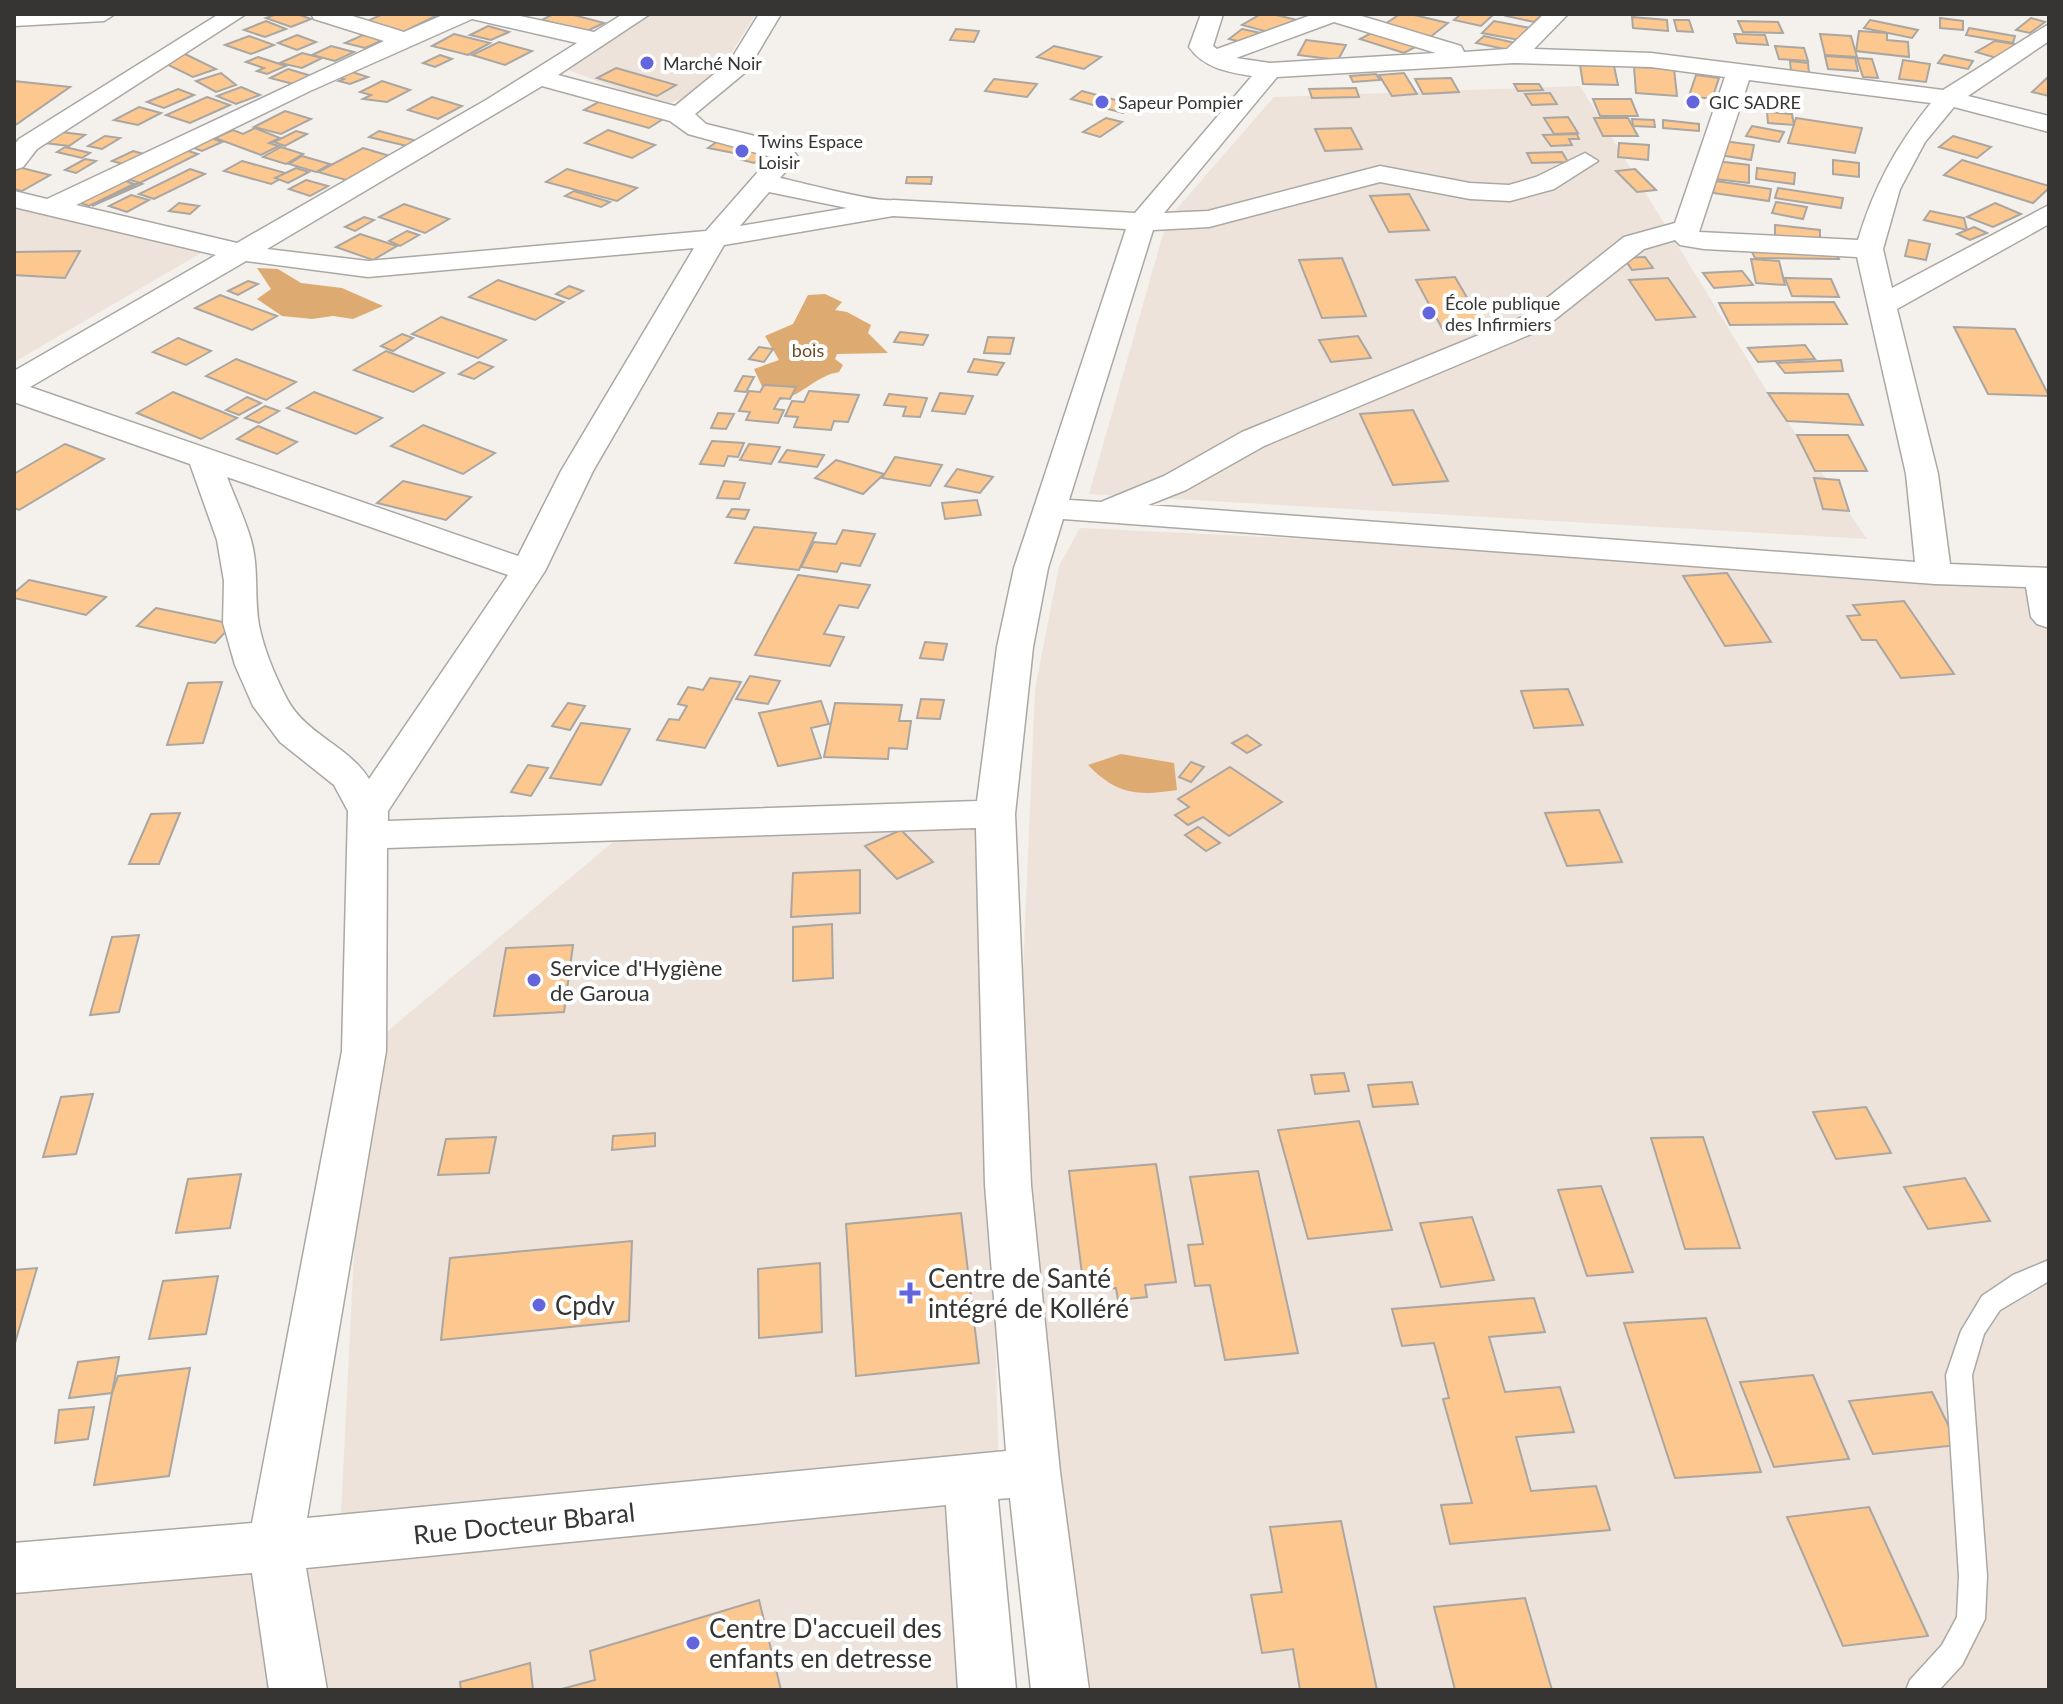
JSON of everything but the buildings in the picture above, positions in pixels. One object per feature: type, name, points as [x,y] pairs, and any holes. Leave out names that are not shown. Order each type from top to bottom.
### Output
[{"type":"street","points":[[14,19],[104,14]]},
{"type":"street","points":[[14,162],[28,144],[235,14]]},
{"type":"street","points":[[322,14],[406,40]]},
{"type":"street","points":[[51,207],[230,120],[464,14]]},
{"type":"street","points":[[480,14],[596,40]]},
{"type":"street","points":[[14,384],[538,78],[639,14]]},
{"type":"street","points":[[679,116],[744,59],[770,14]]},
{"type":"street","points":[[1212,14],[1201,47],[1212,59],[1270,70],[1514,56],[1651,60],[1948,98],[2049,124]]},
{"type":"street","points":[[1212,59],[1335,14],[1473,58]]},
{"type":"street","points":[[1514,56],[1557,14]]},
{"type":"street","points":[[1935,574],[1928,547],[1922,474],[1869,249],[1887,189],[1914,140],[1948,98],[2049,31]]},
{"type":"street","points":[[1060,1690],[1034,1472],[1008,1185],[995,814],[1015,647],[1031,568],[1142,222],[1270,70]]},
{"type":"street","points":[[1739,72],[1685,234],[1690,239],[1869,249]]},
{"type":"street","points":[[368,823],[528,571],[577,471],[714,238],[785,157],[779,149],[697,129],[679,116],[603,93],[538,78]]},
{"type":"street","points":[[763,183],[893,208],[1142,222],[1209,219],[1380,174],[1470,191],[1510,193],[1545,183],[1585,161]]},
{"type":"street","points":[[14,199],[240,250],[327,267],[368,269],[714,238],[893,208]]},
{"type":"street","points":[[1883,305],[2049,213]]},
{"type":"street","points":[[1101,512],[1175,483],[1253,439],[1533,323],[1634,243],[1687,228]]},
{"type":"street","points":[[14,392],[528,571]]},
{"type":"street","points":[[204,458],[234,540],[241,581],[241,623],[259,679],[272,706],[293,733],[349,777],[368,823],[364,1051],[275,1545],[298,1690]]},
{"type":"street","points":[[1050,508],[1935,574],[2045,578],[2049,617]]},
{"type":"street","points":[[368,823],[995,814]]},
{"type":"street","name":"Rue Docteur Bbaral","points":[[25,1562],[275,1545],[1034,1472]]},
{"type":"street","points":[[970,1477],[987,1690]]},
{"type":"lane","points":[[1920,1690],[1952,1655],[1971,1619],[1973,1576],[1959,1375],[1973,1331],[1991,1303],[2022,1282],[2049,1270]]},
{"type":"shaded area","name":"Marché Noir","points":[[648,14],[756,14],[728,58],[698,90],[661,105],[563,68]]},
{"type":"shaded area","name":"École publique des Infirmiers","points":[[1580,86],[1768,393],[1867,539],[1089,494],[1167,220],[1274,97]]},
{"type":"shaded area","points":[[14,207],[208,249],[14,362],[14,275],[65,278],[80,251],[14,252]]},
{"type":"shaded area","points":[[1080,528],[2049,575],[2049,1690],[1079,1690],[1019,1068],[1035,689],[1059,566]]},
{"type":"shaded area","points":[[981,804],[999,1474],[965,1690],[14,1690],[14,1561],[340,1534],[364,1051],[613,842]]},
{"type":"green space","points":[[257,268],[278,269],[301,283],[342,288],[383,306],[353,319],[282,316],[257,299],[271,289]]},
{"type":"green space","name":"bois","points":[[825,294],[842,302],[835,310],[847,312],[871,325],[868,333],[888,353],[837,354],[835,359],[843,365],[839,372],[823,377],[797,394],[781,400],[764,391],[754,369],[779,360],[765,336],[793,324],[808,295]]},
{"type":"green space","points":[[1121,754],[1174,763],[1177,790],[1151,793],[1129,791],[1109,782],[1088,765]]},
{"type":"place","name":"Marché Noir","points":[[647,63]]},
{"type":"place","name":"Sapeur Pompier","points":[[1102,102]]},
{"type":"place","name":"GIC SADRE","points":[[1693,102]]},
{"type":"place","name":"Twins Espace Loisir","points":[[742,151]]},
{"type":"place","name":"École publique des Infirmiers","points":[[1429,313]]},
{"type":"place","name":"Service d'Hygiène de Garoua","points":[[534,980]]},
{"type":"place","name":"Centre de Santé intégré de Kolléré","points":[[910,1293]]},
{"type":"place","name":"Cpdv","points":[[539,1305]]},
{"type":"place","name":"Centre D'accueil des enfants en detresse","points":[[693,1643]]}]
